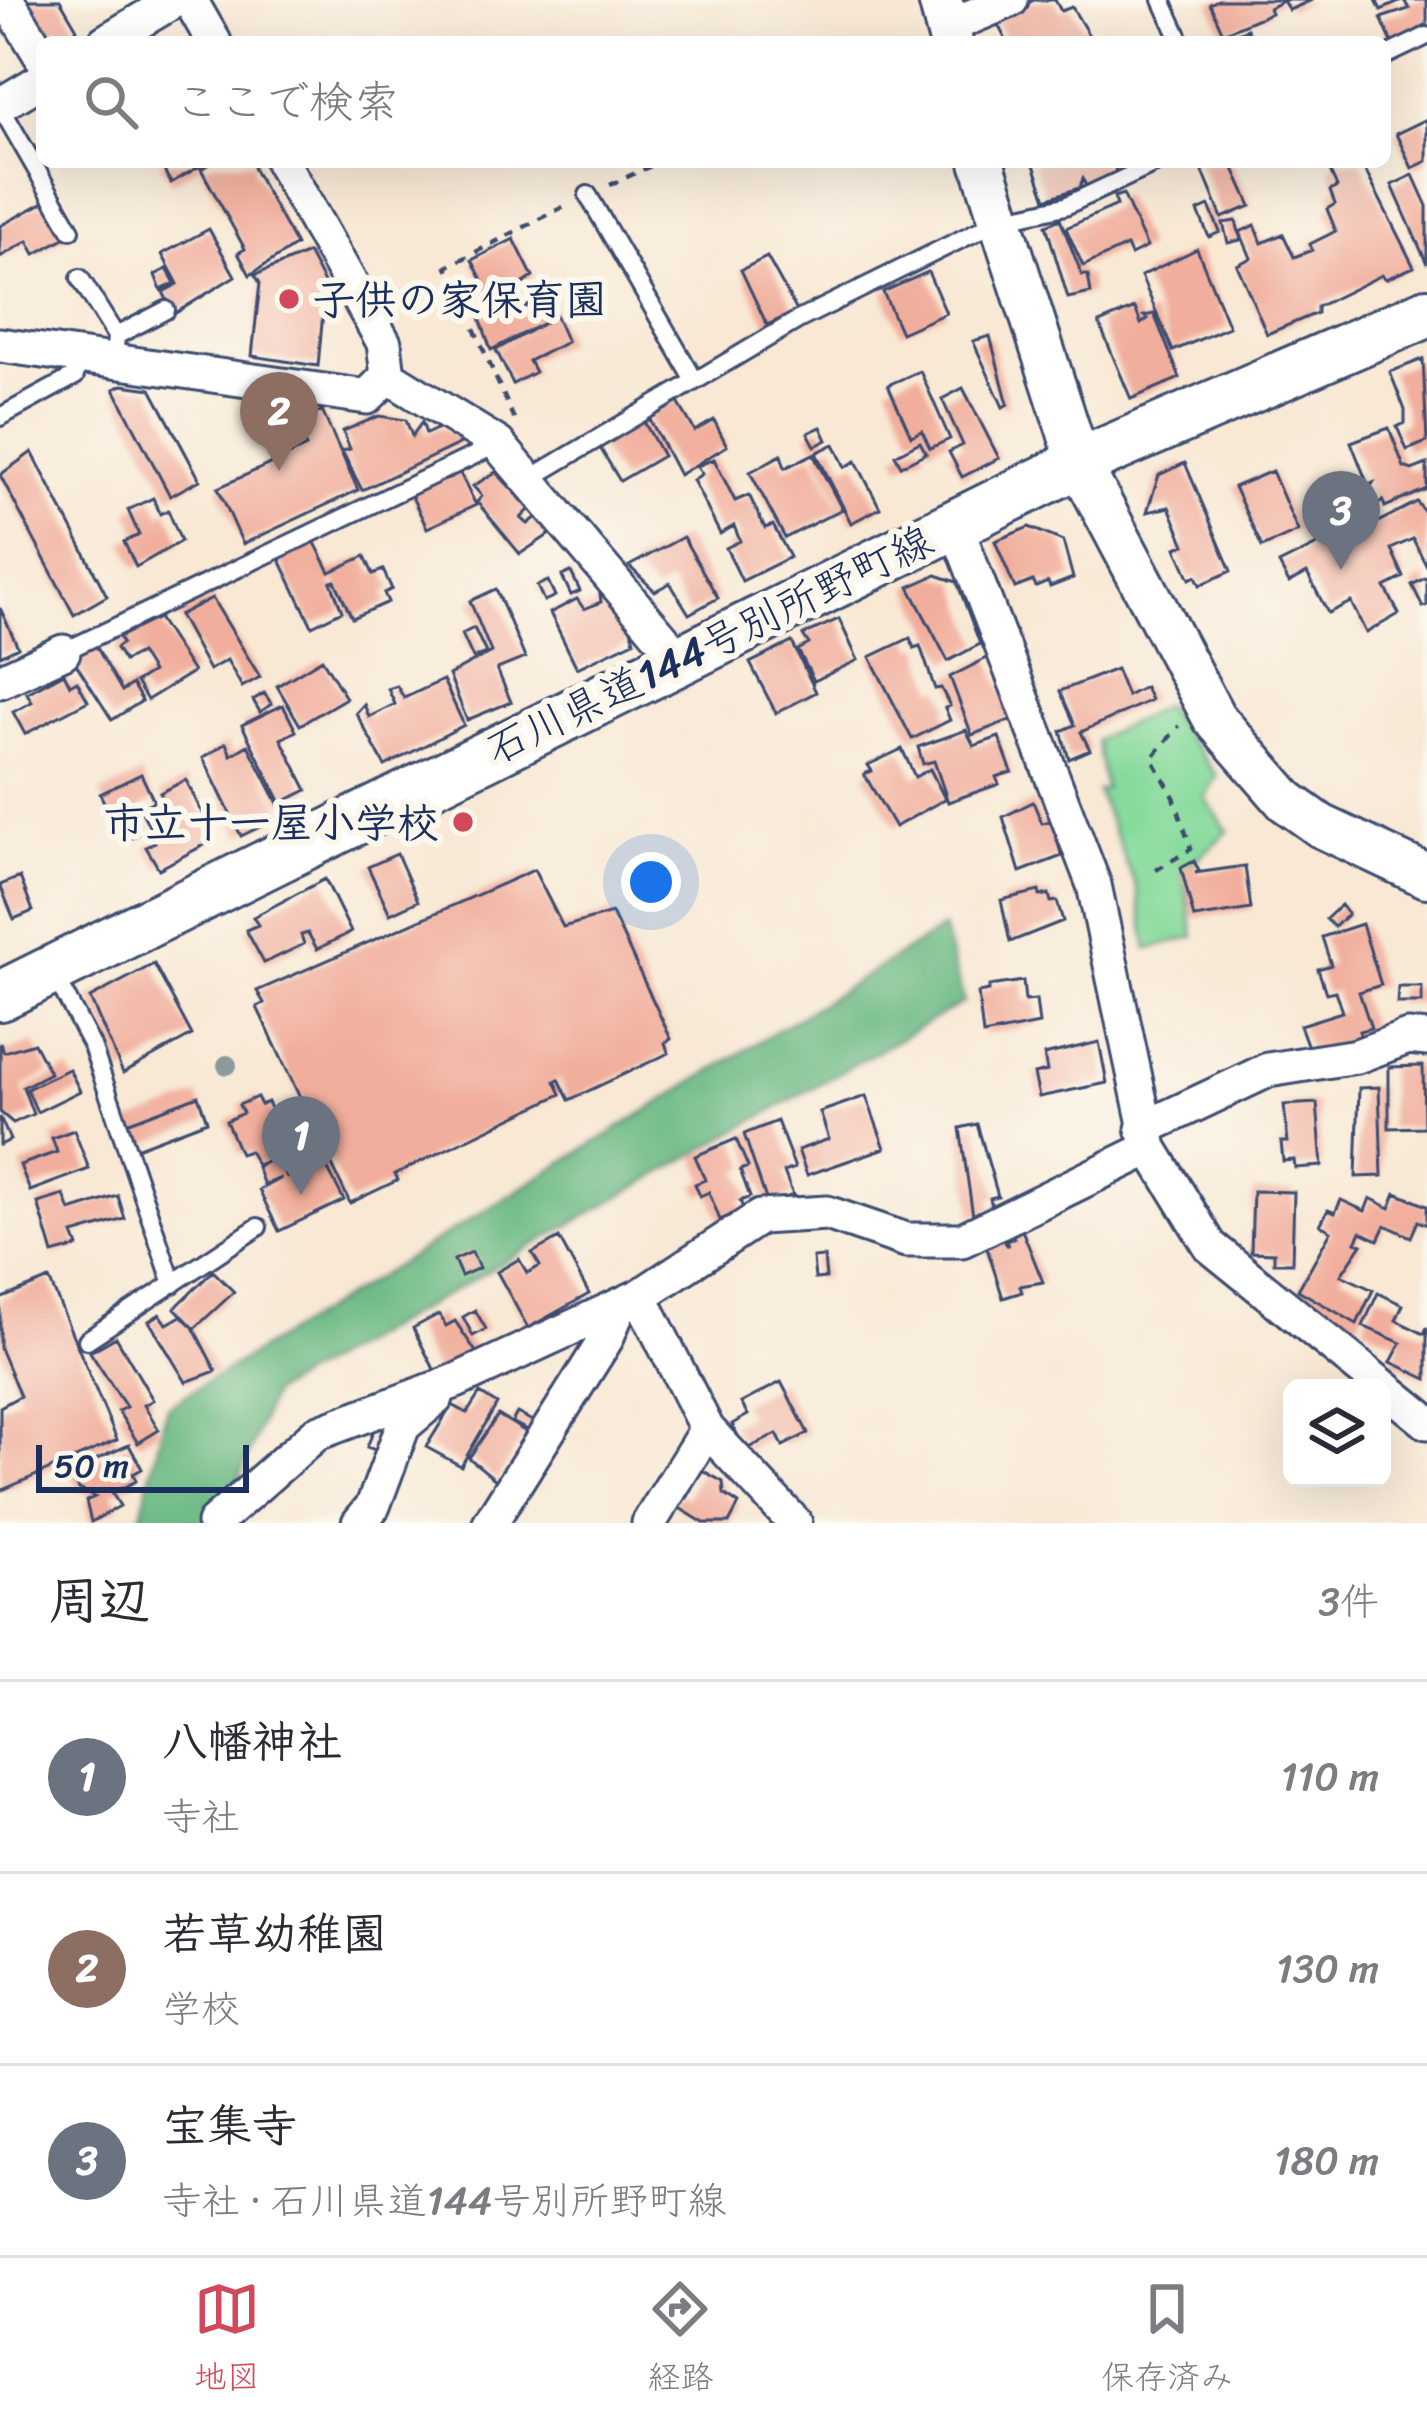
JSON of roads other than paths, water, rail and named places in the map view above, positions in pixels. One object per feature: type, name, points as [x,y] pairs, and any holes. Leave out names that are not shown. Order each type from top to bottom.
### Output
[{"type":"main road","name":"石川県道144号別所野町線","points":[[0,996],[1078,463],[1427,313]]},
{"type":"street","points":[[7,0],[36,48]]},
{"type":"street","points":[[115,36],[176,0]]},
{"type":"street","points":[[190,0],[211,36]]},
{"type":"street","points":[[946,23],[1012,0]]},
{"type":"street","points":[[0,105],[36,84]]},
{"type":"street","points":[[285,168],[384,343],[388,376]]},
{"type":"street","points":[[984,168],[1078,463],[1208,706],[1286,801],[1321,826],[1427,876]]},
{"type":"street","points":[[0,344],[79,356],[115,348],[368,397],[388,376]]},
{"type":"street","points":[[388,376],[498,444],[679,658]]},
{"type":"street","points":[[956,524],[1094,885],[1147,1138],[1210,1246],[1427,1422]]},
{"type":"street","points":[[0,681],[63,652]]},
{"type":"street","points":[[214,1523],[317,1433],[456,1381],[630,1300],[760,1217],[827,1213],[906,1240],[962,1240],[1268,1070],[1357,1056],[1408,1037],[1427,1039]]},
{"type":"street","points":[[630,1300],[707,1429],[795,1523]]},
{"type":"street","points":[[490,1523],[630,1300]]},
{"type":"street","points":[[378,1517],[404,1426],[456,1381]]},
{"type":"street","points":[[649,1523],[707,1429]]},
{"type":"lane","points":[[1162,0],[1178,36]]},
{"type":"lane","points":[[1391,53],[1427,37]]},
{"type":"lane","points":[[0,105],[71,230]]},
{"type":"lane","points":[[529,479],[798,320],[998,221],[1065,206],[1146,168]]},
{"type":"lane","points":[[588,195],[694,381]]},
{"type":"lane","points":[[80,278],[115,348],[166,310]]},
{"type":"lane","points":[[0,417],[75,376],[79,356]]},
{"type":"lane","points":[[63,652],[498,444]]},
{"type":"lane","points":[[52,970],[92,1046],[173,1284]]},
{"type":"lane","points":[[87,1340],[258,1228]]},
{"type":"place","name":"子供の家保育園","points":[[289,299]]},
{"type":"place","name":"若草幼稚園","points":[[279,471]]},
{"type":"place","name":"宝集寺","points":[[1341,570]]},
{"type":"place","name":"市立十一屋小学校","points":[[463,822]]},
{"type":"place","name":"八幡神社","points":[[301,1195]]}]
